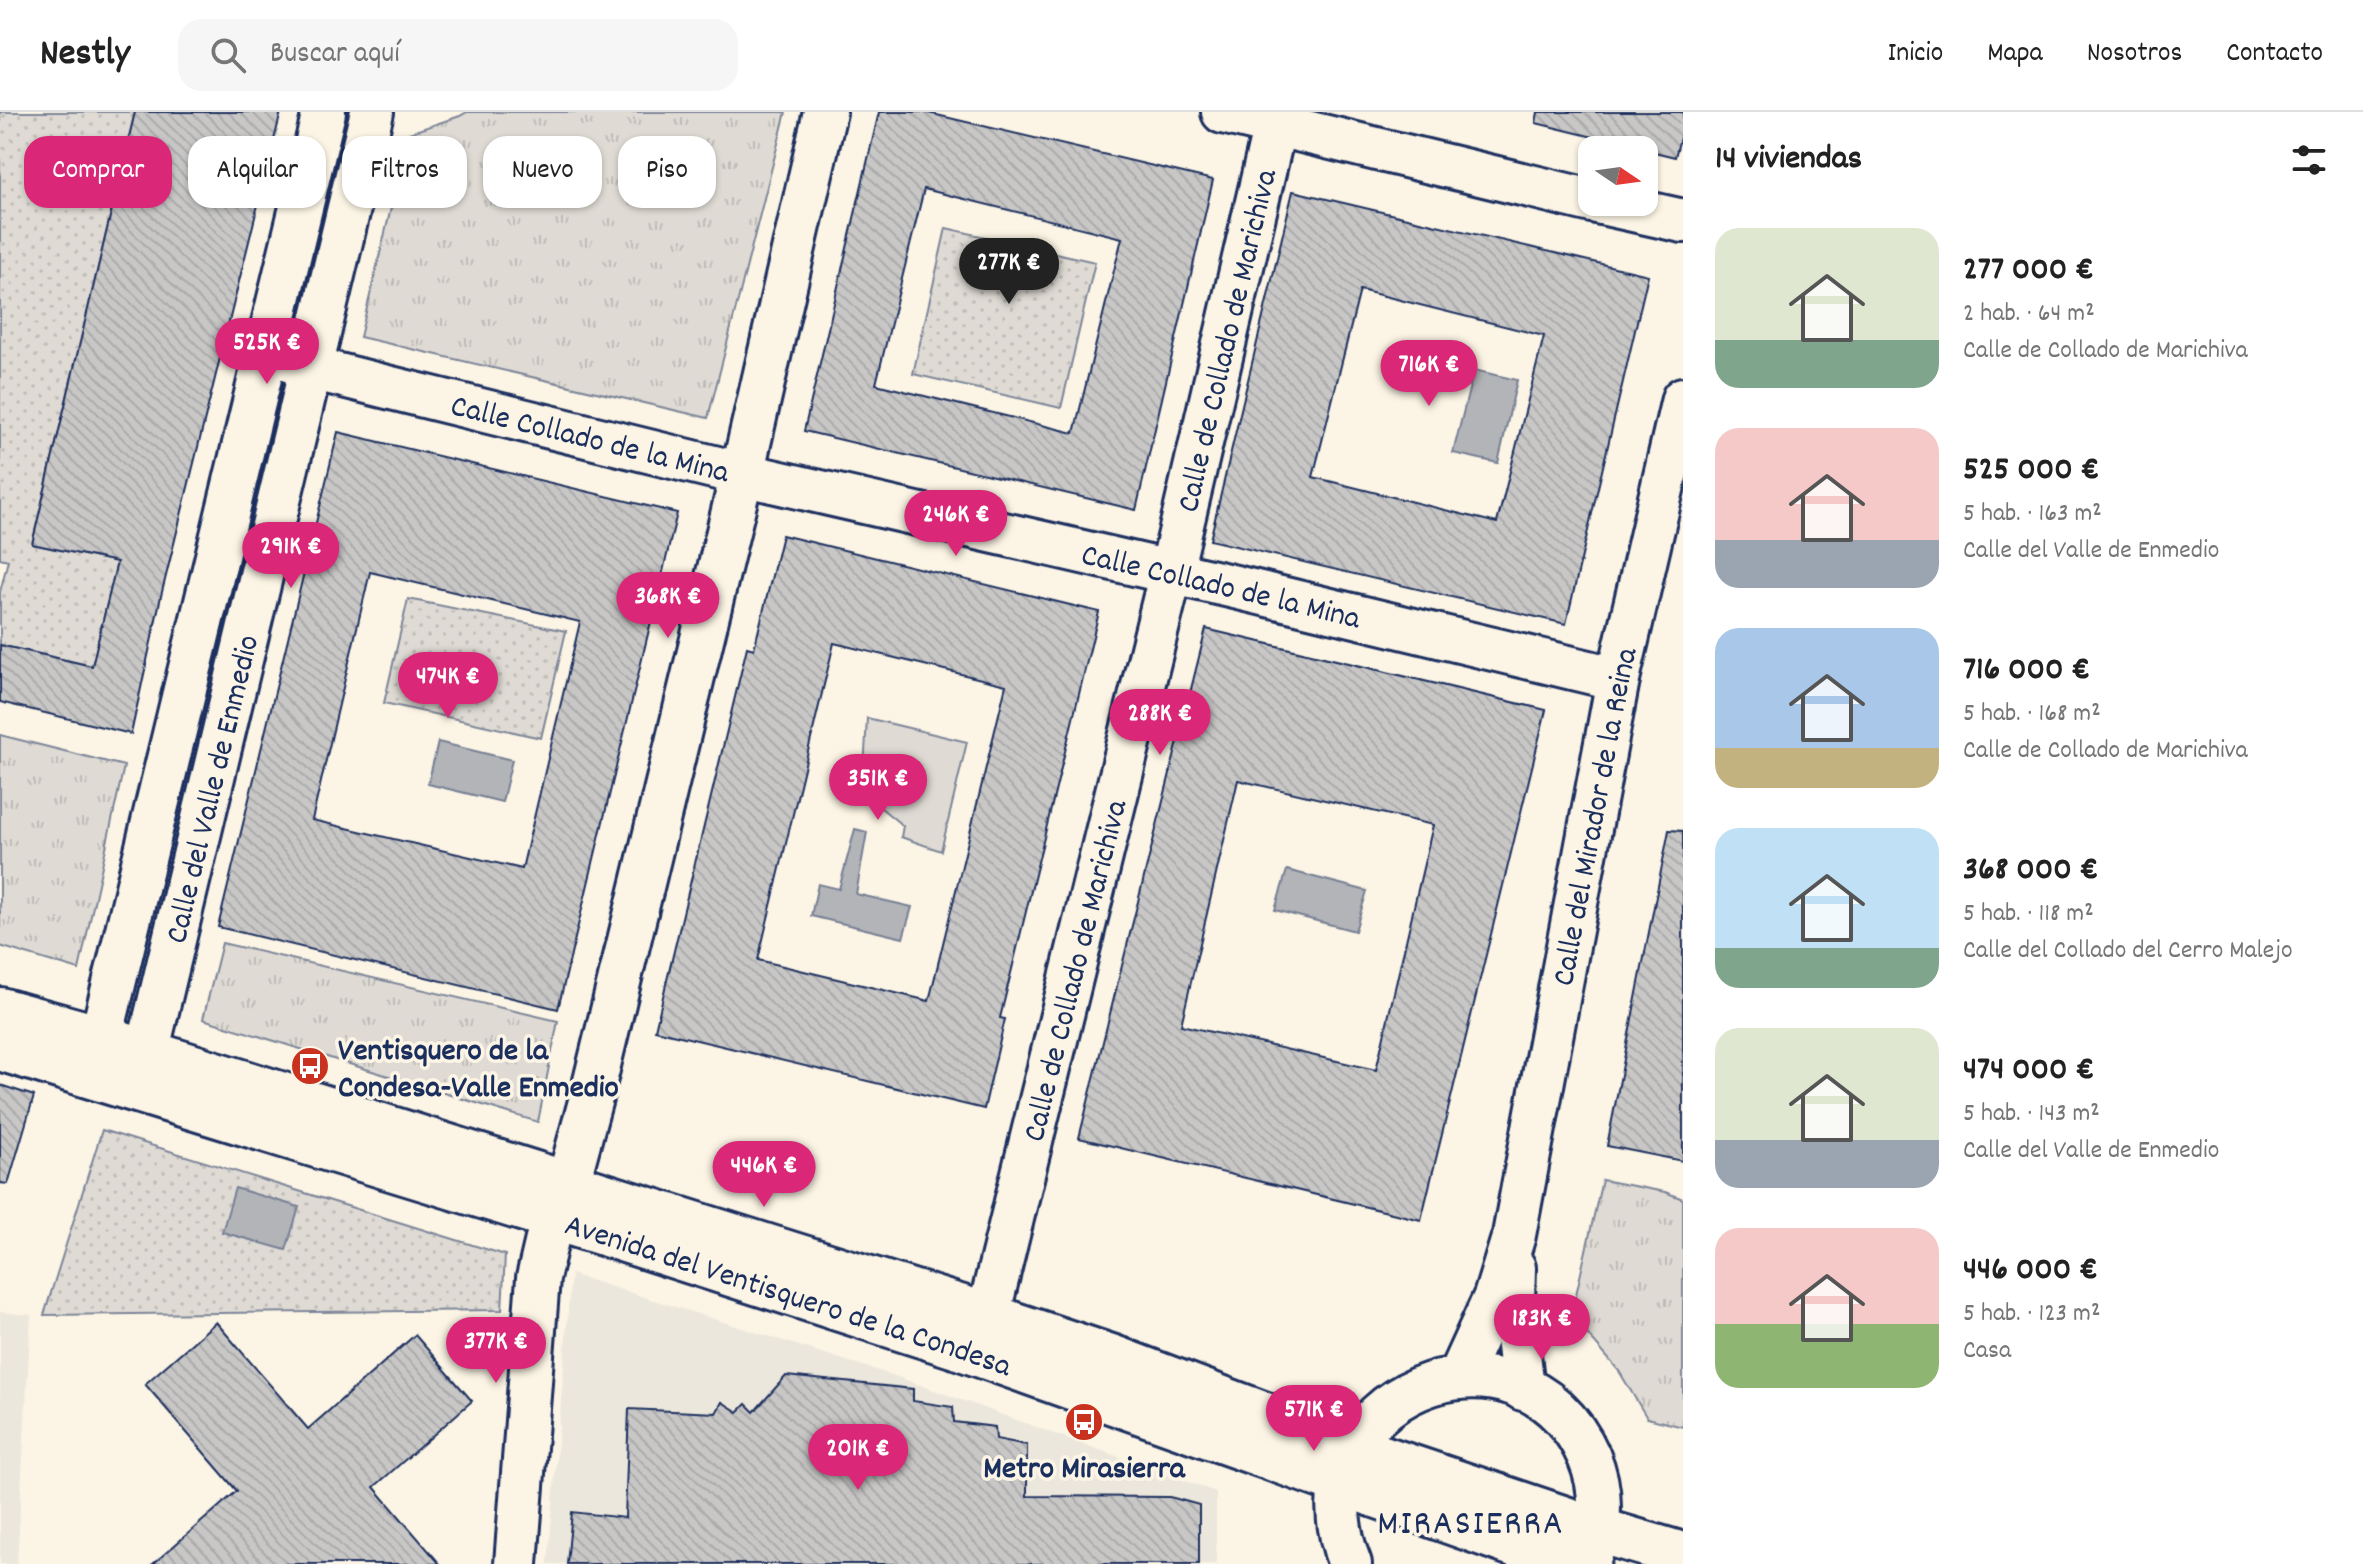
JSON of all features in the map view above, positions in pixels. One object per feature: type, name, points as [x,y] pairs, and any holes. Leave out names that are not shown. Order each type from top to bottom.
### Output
[{"type":"main road","name":"Avenida del Ventisquero de la Condesa","points":[[0,1010],[119,1064],[560,1200],[988,1316],[1156,1373],[1347,1464],[1570,1564]]},
{"type":"main road","name":"Avenida del Ventisquero de la Condesa","points":[[0,1048],[119,1064]]},
{"type":"main road","name":"Avenida del Ventisquero de la Condesa","points":[[560,1200],[1202,1434],[1347,1464],[1592,1547],[1683,1555]]},
{"type":"street","name":"Calle del Valle de Enmedio","points":[[119,1064],[270,342],[324,112]]},
{"type":"street","name":"Calle del Valle de Enmedio","points":[[119,1064],[311,368],[372,112]]},
{"type":"street","points":[[516,1564],[538,1278],[591,1098],[742,474],[825,112]]},
{"type":"street","points":[[1223,112],[1276,118],[1578,197]]},
{"type":"street","name":"Calle de Collado de Marichiva","points":[[988,1316],[1171,572],[1276,118]]},
{"type":"street","points":[[1658,215],[1683,221]]},
{"type":"street","name":"Calle Collado de la Mina","points":[[270,342],[288,360],[311,368],[742,474],[1618,679]]},
{"type":"street","name":"Calle del Mirador de la Reina","points":[[1458,1378],[1495,1297],[1514,1235],[1618,679],[1683,399]]},
{"type":"street","name":"Calle del Mirador de la Reina","points":[[1514,1235],[1513,1302],[1523,1389]]},
{"type":"street","points":[[956,1346],[980,1331],[988,1316]]},
{"type":"street","points":[[1350,1564],[1342,1543],[1337,1512],[1347,1464],[1372,1421],[1397,1399],[1436,1381],[1458,1378],[1480,1378],[1523,1389],[1558,1413],[1584,1447],[1593,1467],[1600,1509],[1592,1547]]},
{"type":"shaded area","points":[[1474,370],[1517,380],[1498,463],[1453,453]]},
{"type":"shaded area","points":[[438,742],[512,760],[502,802],[428,784]]},
{"type":"shaded area","points":[[855,829],[867,832],[856,894],[912,907],[903,938],[811,916],[818,884],[839,889]]},
{"type":"shaded area","points":[[1287,870],[1367,891],[1355,931],[1275,910]]},
{"type":"shaded area","points":[[235,1188],[299,1207],[286,1250],[222,1232]]},
{"type":"shaded area","points":[[571,1274],[898,1377],[1216,1492],[1216,1564],[548,1564]]},
{"type":"shaded area","points":[[0,1312],[31,1315],[17,1564],[0,1564]]},
{"type":"green space","points":[[0,112],[139,112],[134,116],[129,136],[24,136],[24,208],[112,208],[32,544],[117,562],[92,666],[0,645],[0,592],[8,560],[0,558]]},
{"type":"green space","points":[[340,112],[359,112],[353,136],[342,136],[342,183],[303,345],[290,337],[319,208],[326,208],[326,175]]},
{"type":"green space","points":[[467,112],[786,112],[708,418],[360,337],[391,208],[467,208],[467,136],[408,136],[409,133]]},
{"type":"green space","points":[[946,228],[1095,262],[1061,408],[913,374]]},
{"type":"green space","points":[[271,375],[290,385],[142,1016],[128,1011]]},
{"type":"green space","points":[[408,599],[566,631],[541,738],[384,703]]},
{"type":"green space","points":[[867,718],[967,742],[941,851],[901,837],[903,826],[881,808],[863,787]]},
{"type":"green space","points":[[0,735],[124,766],[79,970],[0,946]]},
{"type":"green space","points":[[222,943],[558,1021],[538,1122],[203,1019]]},
{"type":"green space","points":[[102,1130],[505,1255],[502,1310],[44,1315]]},
{"type":"green space","points":[[1602,1180],[1665,1192],[1683,1199],[1683,1427],[1647,1418],[1619,1371],[1575,1320],[1573,1308]]},
{"type":"building","points":[[135,112],[281,112],[275,136],[188,136],[188,208],[257,208],[161,596],[131,734],[0,702],[0,645],[92,666],[117,562],[32,544],[112,208],[172,208],[172,136],[129,136]]},
{"type":"building","points":[[879,112],[924,112],[1213,180],[1136,510],[804,431]],"holes":[[[924,189],[1122,238],[1074,433],[876,384]]]},
{"type":"building","points":[[1538,112],[1683,112],[1683,126],[1675,157],[1658,153],[1658,136],[1589,136],[1536,123]]},
{"type":"building","points":[[1293,191],[1648,275],[1566,624],[1210,540]],"holes":[[[1360,290],[1544,336],[1497,523],[1313,477]]]},
{"type":"building","points":[[338,432],[677,513],[558,1009],[218,927]],"holes":[[[370,572],[580,622],[522,869],[312,820]]]},
{"type":"building","points":[[782,535],[1099,612],[1000,1018],[1005,1019],[984,1109],[655,1030],[747,647],[754,649]],"holes":[[[834,643],[1006,685],[929,1001],[758,960]]]},
{"type":"building","points":[[1206,629],[1546,710],[1421,1220],[1079,1138]],"holes":[[[1238,780],[1433,825],[1376,1070],[1181,1025]]]},
{"type":"building","points":[[1669,830],[1683,831],[1683,1161],[1607,1146]]},
{"type":"building","points":[[0,1085],[34,1096],[8,1184],[0,1183]]},
{"type":"building","points":[[216,1322],[308,1429],[415,1335],[472,1401],[374,1487],[440,1564],[153,1564],[237,1491],[145,1384]]},
{"type":"building","points":[[786,1376],[913,1389],[913,1401],[953,1407],[954,1422],[995,1427],[996,1439],[1027,1445],[1027,1496],[1170,1497],[1199,1505],[1199,1564],[567,1564],[572,1512],[625,1518],[629,1409],[716,1413],[722,1402],[738,1412],[746,1404],[754,1412]]},
{"type":"place","name":"Ventisquero de la Condesa-Valle Enmedio","points":[[310,1066]]},
{"type":"place","name":"Metro Mirasierra","points":[[1084,1422]]},
{"type":"district","name":"MIRASIERRA","points":[[1471,1520]]}]
